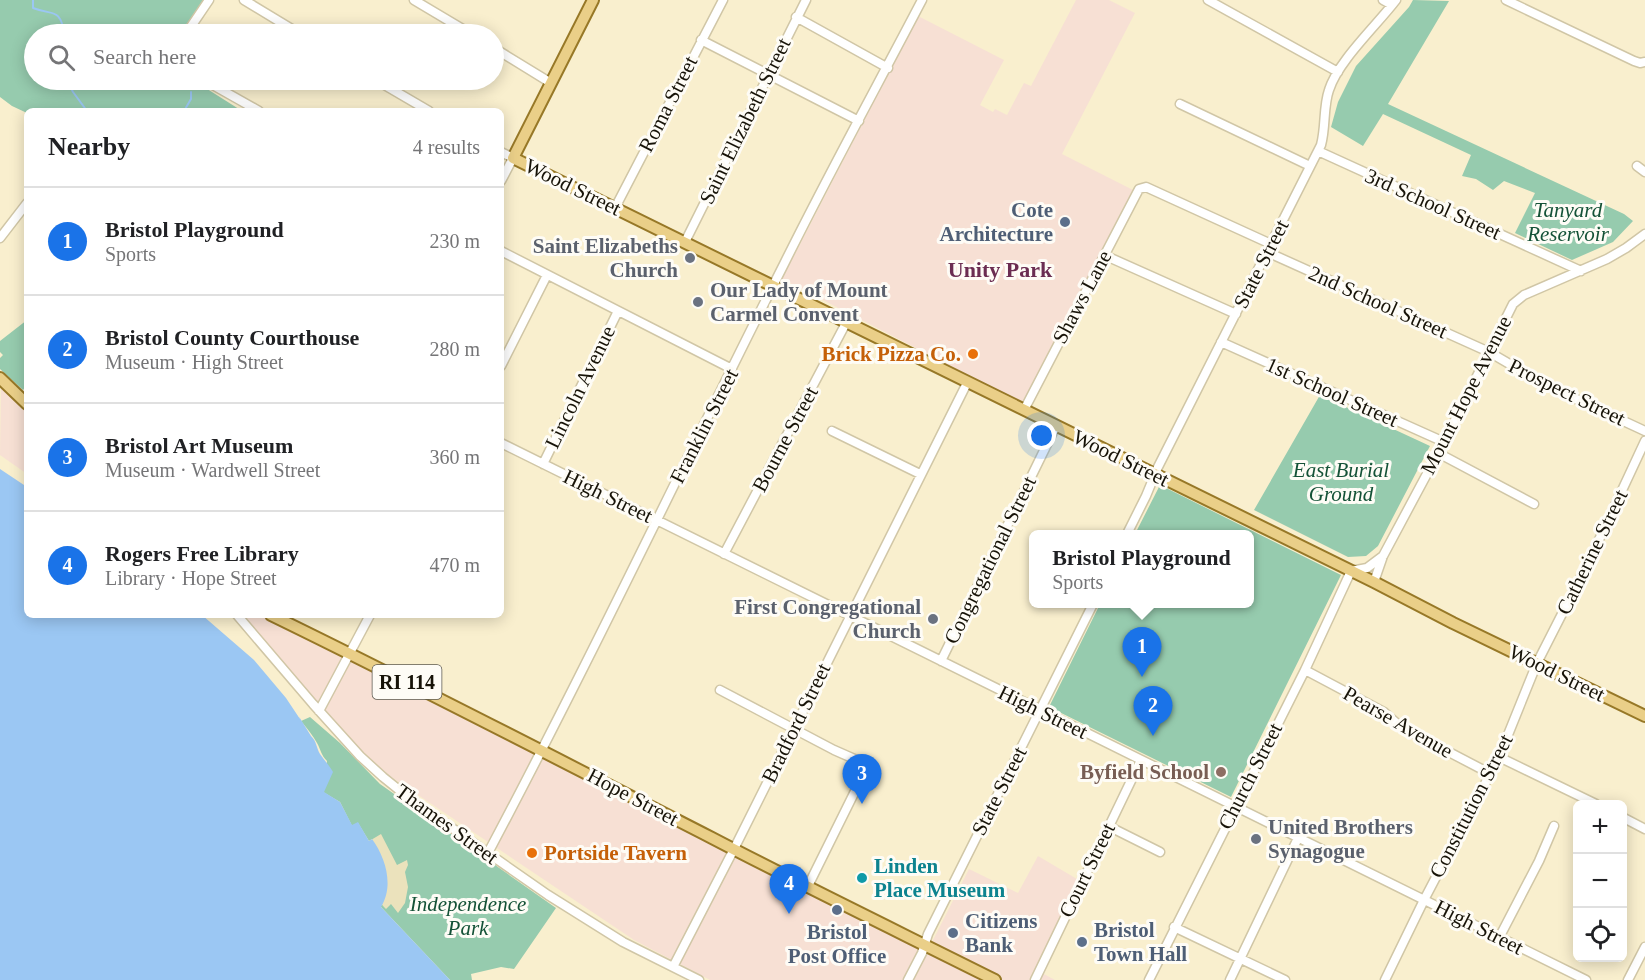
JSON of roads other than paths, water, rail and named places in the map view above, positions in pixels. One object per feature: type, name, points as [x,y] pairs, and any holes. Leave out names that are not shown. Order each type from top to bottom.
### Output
[{"type":"main road","points":[[513,158],[592,0]]},
{"type":"main road","name":"Wood Street","points":[[513,158],[1374,582],[1462,628],[1645,716]]},
{"type":"main road","points":[[0,378],[24,401]]},
{"type":"main road","name":"Hope Street","points":[[277,618],[995,980]]},
{"type":"street","points":[[193,24],[209,0]]},
{"type":"street","points":[[244,0],[284,24]]},
{"type":"street","points":[[414,0],[454,24]]},
{"type":"street","name":"Roma Street","points":[[615,208],[723,0]]},
{"type":"street","name":"Saint Elizabeth Street","points":[[685,242],[806,0]]},
{"type":"street","points":[[1383,0],[1394,3]]},
{"type":"street","points":[[1506,0],[1634,61],[1645,62]]},
{"type":"street","name":"Franklin Street","points":[[488,853],[603,632],[656,520],[773,286],[888,68],[918,1]]},
{"type":"street","points":[[1213,1],[1338,72]]},
{"type":"street","name":"State Street","points":[[1129,530],[1318,151],[1323,138],[1329,90],[1338,72],[1394,3]]},
{"type":"street","points":[[796,17],[888,68]]},
{"type":"street","points":[[701,40],[859,121]]},
{"type":"street","points":[[504,54],[551,83]]},
{"type":"street","points":[[222,90],[254,108]]},
{"type":"street","points":[[393,90],[424,108]]},
{"type":"street","points":[[1180,104],[1310,166]]},
{"type":"street","name":"3rd School Street","points":[[1318,151],[1581,271]]},
{"type":"street","name":"Wood Street","points":[[504,154],[513,158]]},
{"type":"street","points":[[504,175],[513,158]]},
{"type":"street","points":[[1636,166],[1645,172]]},
{"type":"street","name":"2nd School Street","points":[[1142,187],[1489,352]]},
{"type":"street","name":"Shaws Lane","points":[[1024,410],[1136,192],[1142,187]]},
{"type":"street","points":[[0,238],[24,207]]},
{"type":"street","points":[[0,221],[8,227]]},
{"type":"street","name":"Mount Hope Avenue","points":[[1374,582],[1383,556],[1444,442],[1510,309],[1517,300],[1622,252],[1645,234]]},
{"type":"street","points":[[504,253],[732,369]]},
{"type":"street","points":[[1104,255],[1236,314]]},
{"type":"street","points":[[504,360],[547,275]]},
{"type":"street","name":"Lincoln Avenue","points":[[543,464],[618,311]]},
{"type":"street","name":"Bourne Street","points":[[724,554],[846,323]]},
{"type":"street","name":"1st School Street","points":[[1221,342],[1444,442]]},
{"type":"street","name":"Prospect Street","points":[[1489,352],[1544,384],[1645,431]]},
{"type":"street","name":"Bradford Street","points":[[673,967],[967,382]]},
{"type":"street","name":"Congregational Street","points":[[941,661],[1056,426]]},
{"type":"street","points":[[832,431],[920,474]]},
{"type":"street","name":"Catherine Street","points":[[1538,663],[1645,441]]},
{"type":"street","name":"High Street","points":[[504,444],[1586,980]]},
{"type":"street","points":[[1438,453],[1534,504]]},
{"type":"street","points":[[1351,571],[1367,568],[1383,556]]},
{"type":"street","name":"Church Street","points":[[1149,980],[1234,807],[1305,670],[1351,571]]},
{"type":"street","name":"State Street","points":[[908,980],[928,934],[1091,608]]},
{"type":"street","name":"Thames Street","points":[[242,618],[320,711],[382,777],[548,896],[641,951],[699,980]]},
{"type":"street","points":[[320,711],[368,618]]},
{"type":"street","name":"Constitution Street","points":[[1385,980],[1424,900],[1491,774],[1538,663]]},
{"type":"street","name":"Pearse Avenue","points":[[1305,670],[1384,712],[1401,727],[1491,774]]},
{"type":"street","points":[[720,690],[868,765],[808,886]]},
{"type":"street","points":[[1499,757],[1588,800]]},
{"type":"street","name":"Court Street","points":[[1035,980],[1141,760]]},
{"type":"street","points":[[1627,819],[1645,829]]},
{"type":"street","points":[[1108,826],[1161,852]]},
{"type":"street","points":[[1499,938],[1539,861],[1554,826]]},
{"type":"street","points":[[1230,980],[1298,838]]},
{"type":"street","points":[[1174,927],[1285,980]]},
{"type":"street","points":[[1628,980],[1645,947]]},
{"type":"water","points":[[0,469],[24,485],[24,618],[210,618],[259,661],[285,694],[333,772],[324,792],[340,802],[352,825],[358,822],[369,841],[372,839],[381,855],[388,881],[381,907],[450,980],[0,980]]},
{"type":"waterway","points":[[33,0],[33,8],[55,14],[62,24]]},
{"type":"waterway","points":[[72,90],[85,108]]},
{"type":"waterway","points":[[186,108],[191,99],[191,92]]},
{"type":"place","name":"Cote Architecture","points":[[1065,222]]},
{"type":"place","name":"Saint Elizabeths Church","points":[[690,258]]},
{"type":"place","name":"Our Lady of Mount Carmel Convent","points":[[698,302]]},
{"type":"place","name":"Brick Pizza Co.","points":[[973,354]]},
{"type":"place","name":"First Congregational Church","points":[[933,619]]},
{"type":"place","name":"Bristol Playground","points":[[1142,677]]},
{"type":"place","name":"Bristol County Courthouse","points":[[1153,736]]},
{"type":"place","name":"Byfield School","points":[[1221,772]]},
{"type":"place","name":"Bristol Art Museum","points":[[862,804]]},
{"type":"place","name":"United Brothers Synagogue","points":[[1256,839]]},
{"type":"place","name":"Portside Tavern","points":[[532,853]]},
{"type":"place","name":"Linden Place Museum","points":[[862,878]]},
{"type":"place","name":"Bristol Post Office","points":[[837,910]]},
{"type":"place","name":"Rogers Free Library","points":[[789,914]]},
{"type":"place","name":"Citizens Bank","points":[[953,933]]},
{"type":"place","name":"Bristol Town Hall","points":[[1082,942]]},
{"type":"district","name":"Unity Park","points":[[1000,269]]},
{"type":"park label","name":"Tanyard Reservoir","points":[[1568,222]]},
{"type":"park label","name":"East Burial Ground","points":[[1341,482]]},
{"type":"park label","name":"Independence Park","points":[[468,916]]}]
